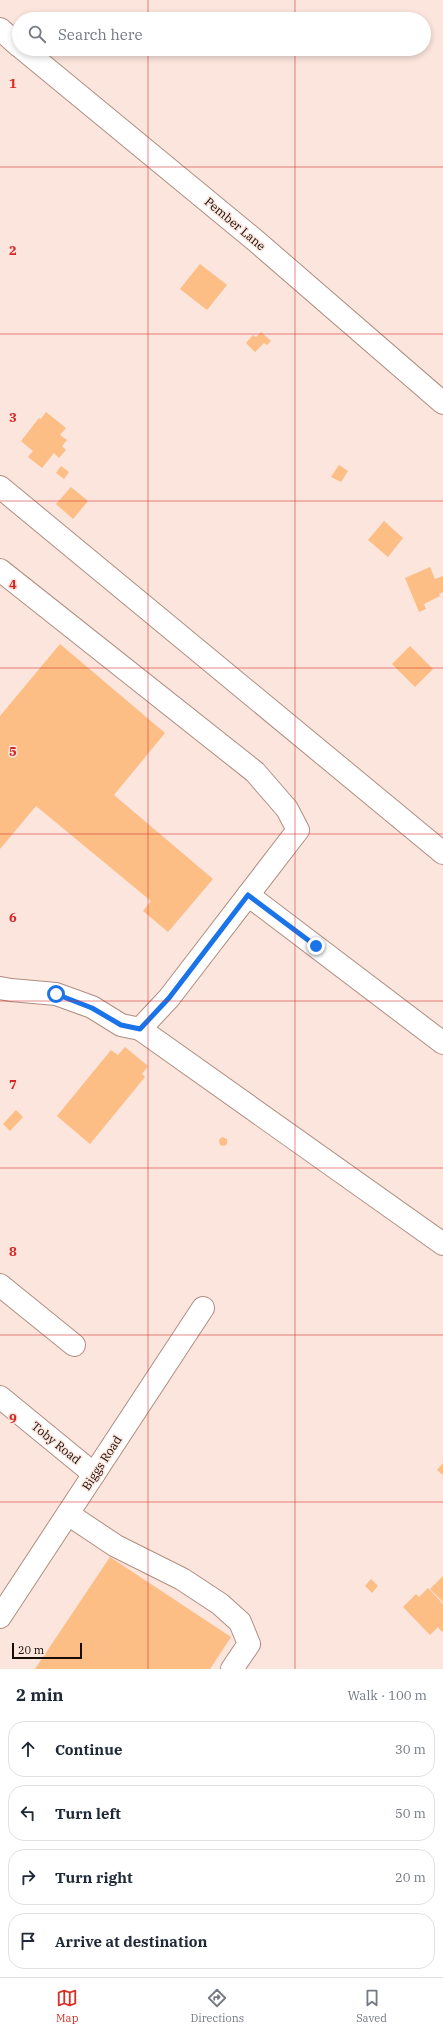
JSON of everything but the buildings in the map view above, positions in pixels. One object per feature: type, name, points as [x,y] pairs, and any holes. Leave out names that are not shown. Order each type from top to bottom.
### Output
[{"type":"street","points":[[0,29],[12,40]]},
{"type":"street","name":"Pember Lane","points":[[31,56],[256,241],[443,403]]},
{"type":"street","points":[[0,487],[443,853]]},
{"type":"street","points":[[0,570],[255,772],[287,809],[298,830],[169,998],[140,1029]]},
{"type":"street","points":[[248,895],[443,1043]]},
{"type":"street","points":[[0,988],[56,994],[92,1008],[121,1025],[140,1029],[443,1244]]},
{"type":"street","points":[[0,1285],[74,1345]]},
{"type":"street","name":"Biggs Road","points":[[0,1617],[203,1308]]},
{"type":"street","name":"Toby Road","points":[[0,1397],[94,1474]]},
{"type":"street","points":[[68,1514],[116,1546],[182,1579],[220,1604],[240,1622],[249,1644],[232,1669]]},
{"type":"route","points":[[56,994],[92,1008],[121,1025],[140,1029],[169,998],[248,895],[316,946]]}]
